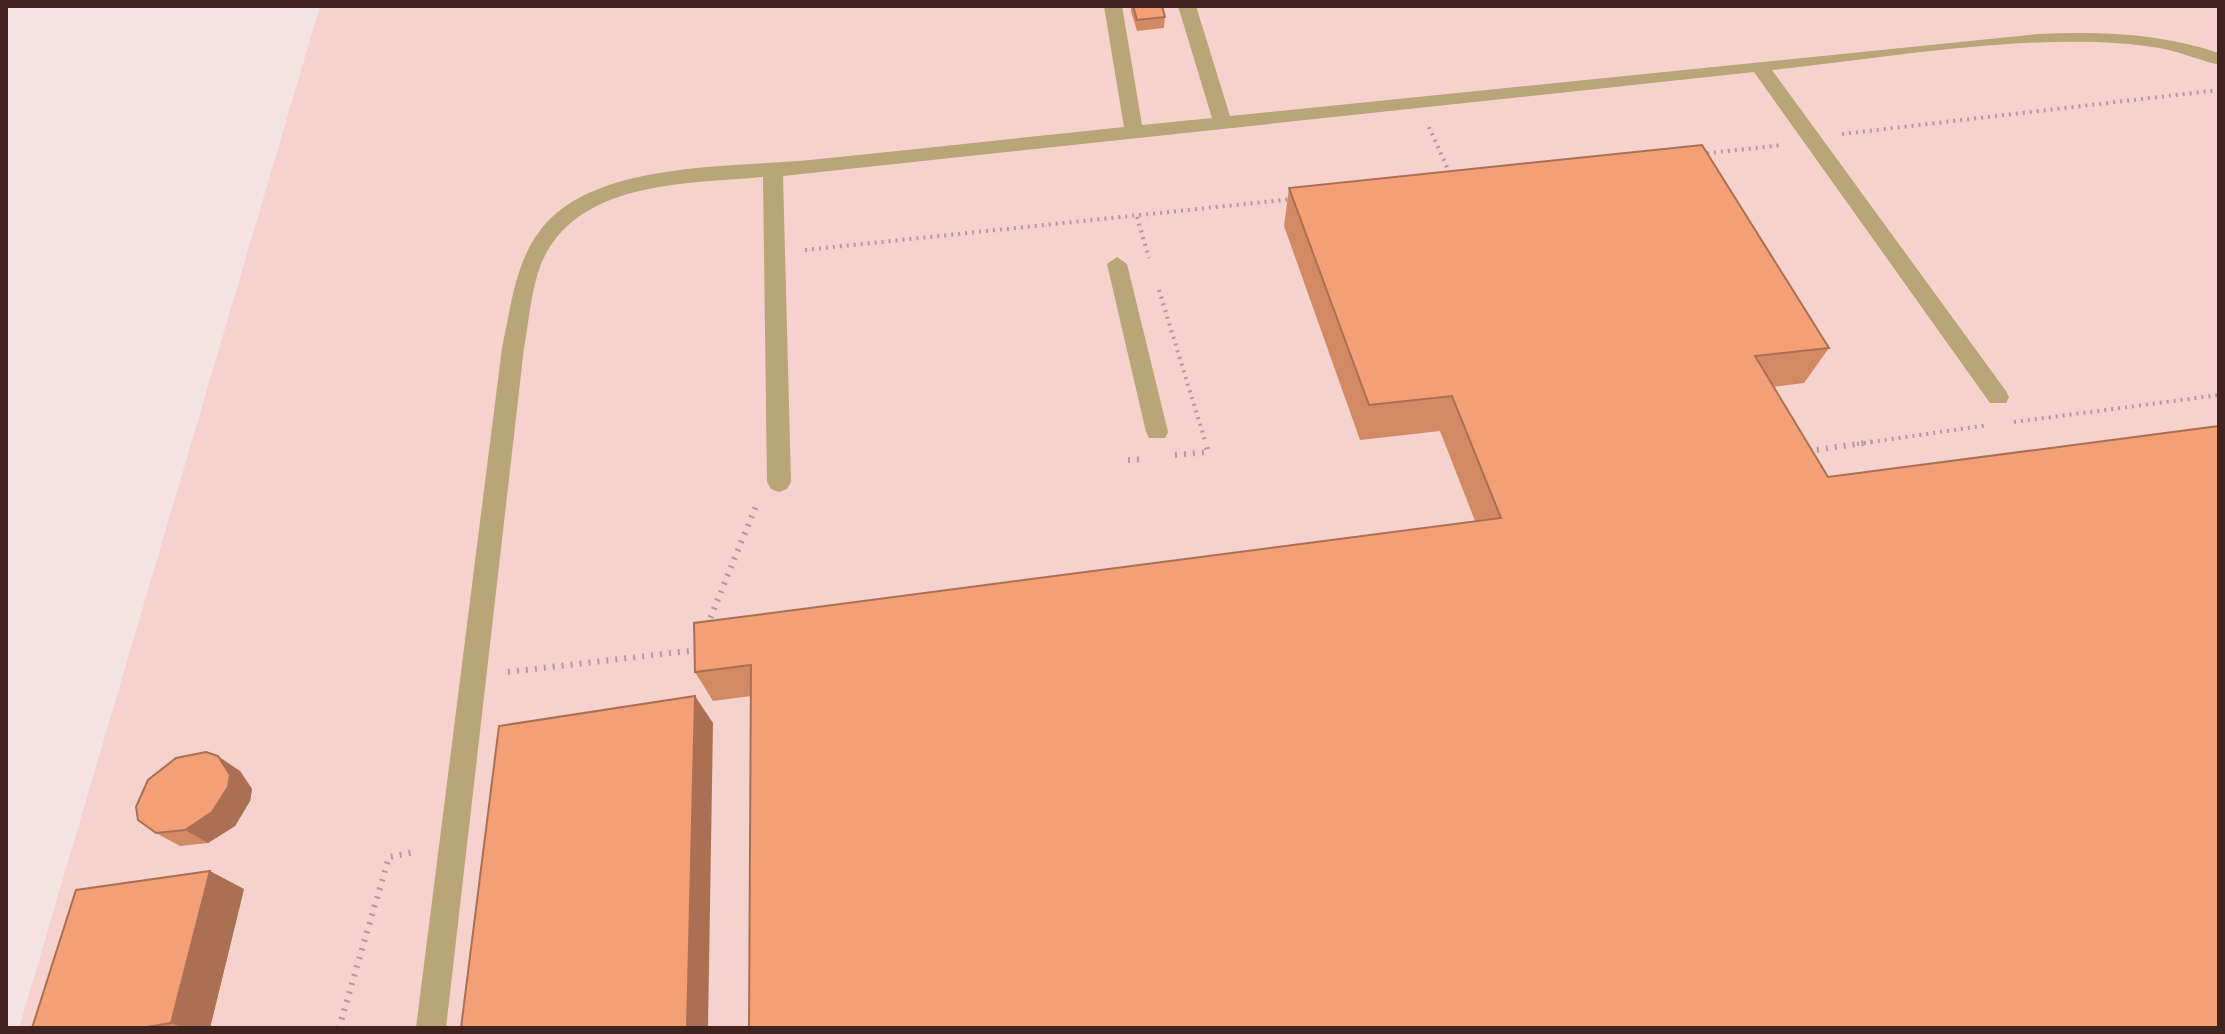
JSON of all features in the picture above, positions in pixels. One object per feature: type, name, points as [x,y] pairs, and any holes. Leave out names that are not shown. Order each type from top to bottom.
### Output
[{"type":"lane","points":[[1113,6],[1134,132]]},
{"type":"lane","points":[[1187,6],[1222,121]]},
{"type":"lane","points":[[431,1028],[513,348],[531,262],[549,229],[577,204],[628,186],[1978,43],[2084,37],[2152,41],[2219,59]]},
{"type":"lane","points":[[1759,66],[1998,397]]},
{"type":"lane","points":[[773,170],[779,482]]},
{"type":"lane","points":[[1117,264],[1157,432]]},
{"type":"path","points":[[1690,155],[1785,144],[1811,137],[2219,90]]},
{"type":"path","points":[[1419,102],[1454,182]]},
{"type":"path","points":[[775,253],[1295,199]]},
{"type":"path","points":[[2009,422],[2219,395]]},
{"type":"path","points":[[1802,452],[1995,424]]},
{"type":"path","points":[[473,676],[697,650],[756,506],[771,505]]},
{"type":"path","points":[[339,1028],[389,857],[452,846]]},
{"type":"shaded area","points":[[320,6],[2219,6],[2219,1028],[19,1028]]},
{"type":"building","points":[[1133,6],[1162,6],[1165,17],[1137,20]]},
{"type":"building","points":[[1702,145],[1829,348],[1755,356],[1828,477],[2219,426],[2219,1028],[749,1028],[751,665],[695,672],[694,623],[1501,518],[1452,396],[1369,405],[1289,188]]},
{"type":"building","points":[[695,696],[687,1028],[461,1028],[499,726]]},
{"type":"building","points":[[206,752],[218,756],[230,775],[228,787],[212,812],[185,830],[156,833],[138,820],[136,807],[148,780],[176,758]]},
{"type":"building","points":[[210,871],[171,1023],[141,1028],[32,1028],[76,890]]}]
